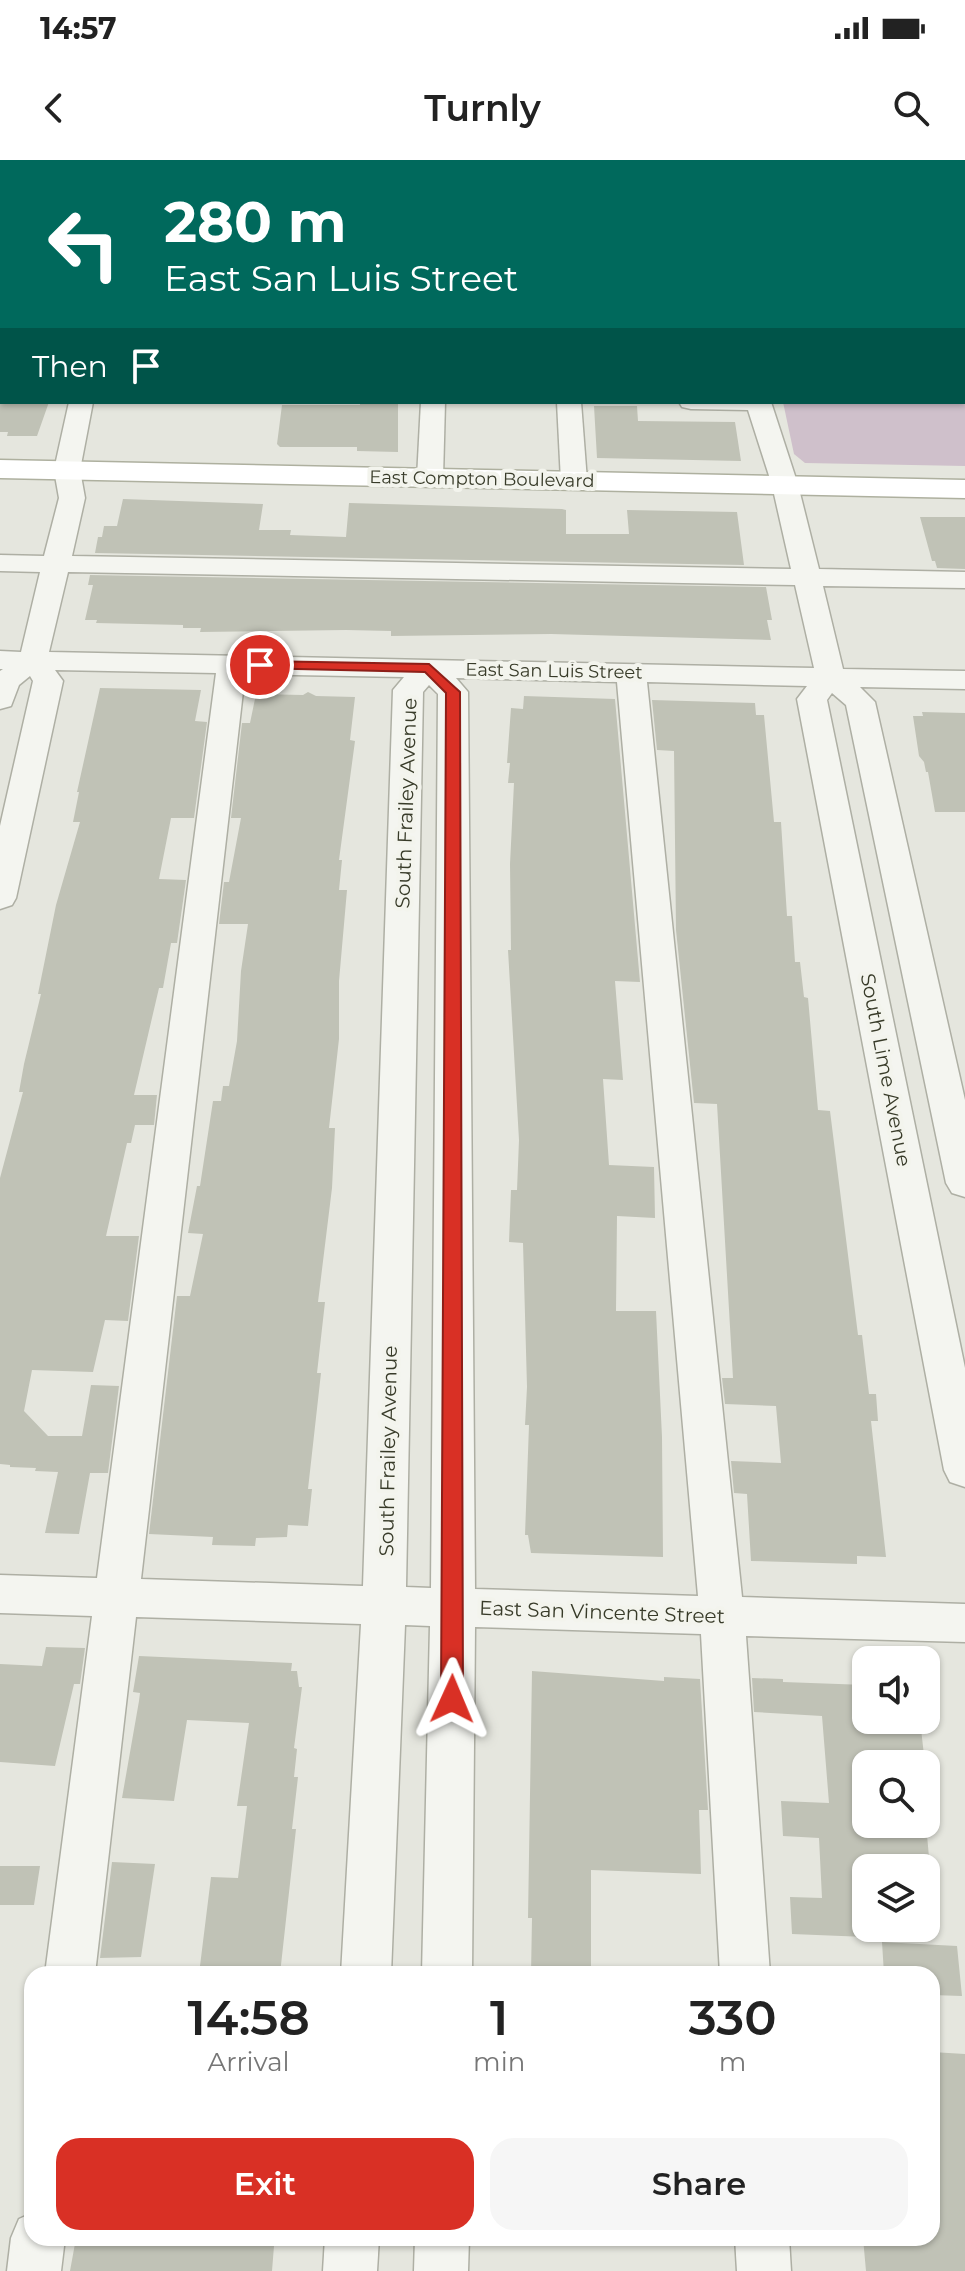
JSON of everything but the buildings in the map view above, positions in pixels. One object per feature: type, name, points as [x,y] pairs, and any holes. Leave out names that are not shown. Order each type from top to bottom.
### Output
[{"type":"main road","name":"East Compton Boulevard","points":[[0,469],[965,489]]},
{"type":"street","points":[[0,700],[5,681],[33,660],[72,498],[67,470],[81,404]]},
{"type":"street","points":[[430,478],[433,404]]},
{"type":"street","points":[[569,404],[574,481]]},
{"type":"street","points":[[758,404],[785,485],[830,676],[860,702],[965,1183]]},
{"type":"street","points":[[0,563],[965,580]]},
{"type":"street","name":"East San Luis Street","points":[[0,660],[965,680]]},
{"type":"street","points":[[0,898],[48,681],[33,660]]},
{"type":"street","points":[[71,1966],[232,664]]},
{"type":"street","name":"South Frailey Avenue","points":[[366,1966],[384,1606],[408,690],[429,668],[453,692],[453,1607],[447,1966]]},
{"type":"street","points":[[631,674],[722,1617],[744,1966]]},
{"type":"street","name":"South Lime Avenue","points":[[830,676],[812,699],[965,1470]]},
{"type":"street","name":"East San Vincente Street","points":[[0,1594],[965,1623]]},
{"type":"street","points":[[34,2271],[37,2246]]},
{"type":"street","points":[[350,2271],[352,2246]]},
{"type":"street","points":[[441,2271],[442,2246]]},
{"type":"street","points":[[762,2246],[764,2271]]},
{"type":"shaded area","points":[[783,404],[965,404],[965,466],[805,463],[794,454]]},
{"type":"route","points":[[260,665],[429,668],[453,692],[452,1699]]}]
